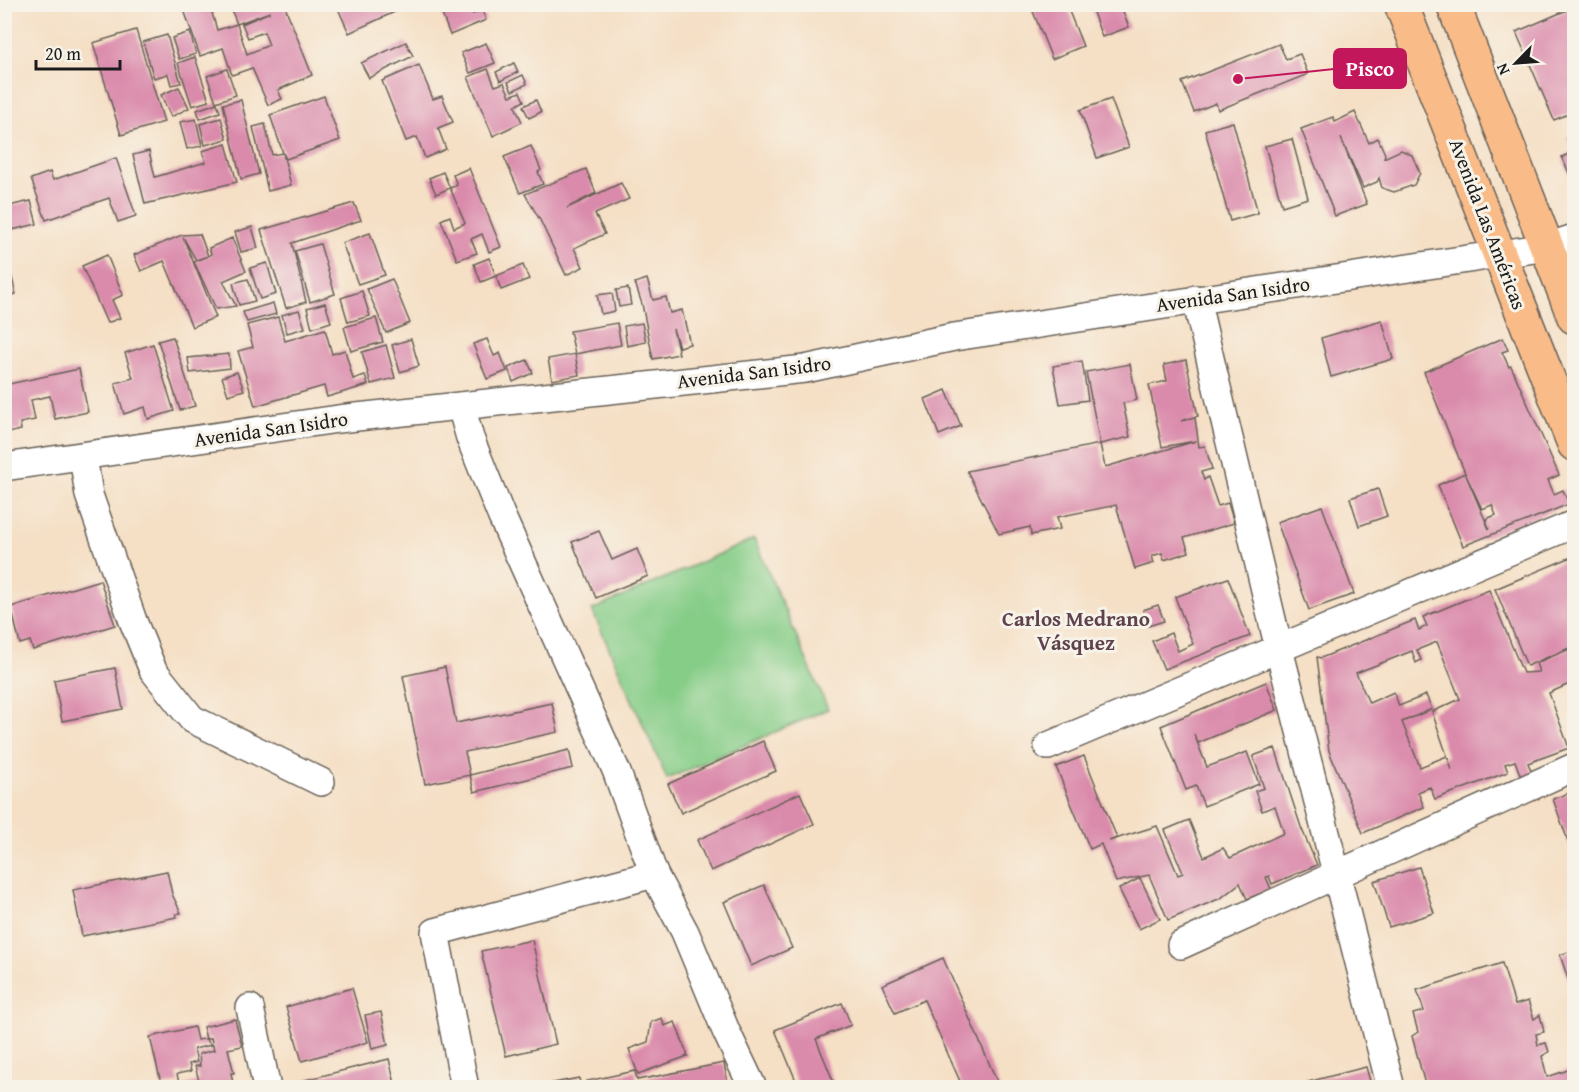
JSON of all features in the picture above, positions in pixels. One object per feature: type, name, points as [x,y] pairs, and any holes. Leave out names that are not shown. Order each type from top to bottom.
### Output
[{"type":"main road","name":"Avenida Las Américas","points":[[1401,4],[1575,444]]},
{"type":"main road","points":[[1453,4],[1561,243],[1575,316]]},
{"type":"street","name":"Avenida San Isidro","points":[[4,467],[338,419],[805,369],[954,337],[1561,243]]},
{"type":"street","points":[[1196,299],[1279,649],[1391,1088]]},
{"type":"street","points":[[461,406],[470,438],[501,515],[616,770],[654,874],[685,932],[753,1088]]},
{"type":"street","points":[[83,456],[89,495],[133,621],[153,670],[192,719],[321,782]]},
{"type":"street","points":[[1048,746],[1575,524]]},
{"type":"street","points":[[1181,945],[1575,767]]},
{"type":"street","points":[[465,1088],[435,932],[654,874]]},
{"type":"street","points":[[250,1008],[267,1088]]},
{"type":"green space","points":[[754,539],[828,709],[667,779],[592,610]]},
{"type":"building","points":[[182,4],[219,4],[220,10],[212,13],[217,30],[237,24],[229,4],[284,4],[312,75],[278,90],[282,99],[268,105],[252,68],[232,75],[223,48],[200,56]],"holes":[[[270,12],[242,24],[248,38],[264,32],[269,45],[247,54],[237,24]]]},
{"type":"building","points":[[336,4],[399,4],[401,9],[349,33]]},
{"type":"building","points":[[438,4],[470,4],[473,14],[482,10],[486,20],[450,35]]},
{"type":"building","points":[[1030,4],[1066,4],[1083,46],[1052,59]]},
{"type":"building","points":[[1090,4],[1120,4],[1129,27],[1102,37]]},
{"type":"building","points":[[1574,7],[1574,120],[1571,113],[1554,120],[1516,32]]},
{"type":"building","points":[[136,30],[164,122],[121,135],[93,43]]},
{"type":"building","points":[[190,32],[196,54],[179,59],[172,38]]},
{"type":"building","points":[[167,35],[181,83],[171,85],[168,74],[154,78],[143,42]]},
{"type":"building","points":[[406,42],[413,56],[369,78],[361,63]]},
{"type":"building","points":[[486,43],[495,63],[470,73],[461,53]]},
{"type":"building","points":[[1279,44],[1286,59],[1300,54],[1308,74],[1218,110],[1216,103],[1194,112],[1182,82]]},
{"type":"building","points":[[195,57],[209,101],[192,106],[178,63]]},
{"type":"building","points":[[514,63],[518,72],[500,81],[496,72]]},
{"type":"building","points":[[419,65],[433,99],[442,96],[453,122],[438,128],[446,149],[425,158],[417,137],[406,141],[382,81]]},
{"type":"building","points":[[227,69],[236,95],[216,102],[207,76]]},
{"type":"building","points":[[488,69],[495,86],[504,83],[510,96],[520,92],[524,101],[515,106],[522,122],[493,136],[468,77]]},
{"type":"building","points":[[523,75],[527,84],[512,91],[508,82]]},
{"type":"building","points":[[179,87],[189,108],[171,117],[161,95]]},
{"type":"building","points":[[324,96],[340,140],[286,159],[270,115]]},
{"type":"building","points":[[1111,99],[1129,147],[1097,158],[1080,110]]},
{"type":"building","points":[[241,100],[259,174],[241,179],[223,104]]},
{"type":"building","points":[[536,100],[541,112],[529,118],[523,106]]},
{"type":"building","points":[[217,103],[220,112],[200,119],[197,110]]},
{"type":"building","points":[[1355,112],[1369,143],[1378,138],[1385,154],[1384,158],[1401,150],[1412,155],[1420,173],[1414,185],[1394,192],[1382,188],[1379,178],[1377,182],[1363,188],[1341,138],[1367,204],[1335,216],[1301,129],[1333,117],[1335,122]]},
{"type":"building","points":[[221,118],[227,139],[205,145],[200,124]]},
{"type":"building","points":[[196,119],[202,146],[187,149],[180,122]]},
{"type":"building","points":[[1233,122],[1258,213],[1230,221],[1205,130]]},
{"type":"building","points":[[265,124],[272,155],[283,153],[291,185],[268,191],[253,127]]},
{"type":"building","points":[[1574,134],[1574,185],[1562,157],[1573,152],[1567,137]]},
{"type":"building","points":[[1292,139],[1308,198],[1282,206],[1265,146]]},
{"type":"building","points":[[226,144],[237,182],[145,204],[133,155],[149,151],[155,177],[206,162],[202,151]]},
{"type":"building","points":[[531,146],[541,170],[538,172],[543,184],[520,193],[504,157]]},
{"type":"building","points":[[116,158],[136,216],[118,222],[109,198],[46,220],[31,179],[50,172],[53,180]]},
{"type":"building","points":[[469,168],[501,247],[489,252],[482,234],[471,239],[477,253],[457,260],[441,220],[450,216],[454,228],[465,223],[450,188],[457,185],[453,175]]},
{"type":"building","points":[[586,169],[596,193],[567,208],[621,183],[629,199],[595,214],[605,234],[574,248],[583,267],[566,275],[525,194]]},
{"type":"building","points":[[443,172],[450,188],[436,194],[429,178]]},
{"type":"building","points":[[31,201],[37,224],[12,230],[11,226],[4,227],[4,207]]},
{"type":"building","points":[[354,203],[361,220],[292,243],[306,302],[286,308],[261,230]]},
{"type":"building","points":[[252,227],[258,248],[241,252],[235,232]]},
{"type":"building","points":[[370,233],[385,275],[358,284],[342,243]]},
{"type":"building","points":[[200,234],[208,256],[196,260],[183,237],[216,317],[192,327],[164,261],[141,271],[134,255],[182,235]]},
{"type":"building","points":[[232,238],[246,271],[223,281],[236,306],[216,309],[194,262],[211,254],[209,248]]},
{"type":"building","points":[[320,244],[335,294],[310,302],[295,251]]},
{"type":"building","points":[[107,255],[123,295],[112,300],[120,318],[107,323],[82,266]]},
{"type":"building","points":[[489,258],[496,276],[481,282],[474,264]]},
{"type":"building","points":[[267,263],[276,294],[260,299],[250,268]]},
{"type":"building","points":[[523,265],[529,279],[501,290],[496,276]]},
{"type":"building","points":[[9,266],[16,294],[4,297],[4,267]]},
{"type":"building","points":[[248,279],[255,301],[239,305],[233,283]]},
{"type":"building","points":[[392,279],[410,323],[386,333],[367,289]]},
{"type":"building","points":[[647,279],[653,300],[666,297],[670,313],[682,310],[690,344],[679,347],[673,329],[679,354],[653,359],[642,304],[635,283]]},
{"type":"building","points":[[628,288],[631,305],[619,307],[616,290]]},
{"type":"building","points":[[362,291],[370,316],[348,322],[341,298]]},
{"type":"building","points":[[612,293],[615,311],[601,314],[597,295]]},
{"type":"building","points":[[273,303],[276,314],[247,322],[243,312]]},
{"type":"building","points":[[325,303],[331,322],[312,328],[307,308]]},
{"type":"building","points":[[299,310],[305,328],[287,333],[282,315]]},
{"type":"building","points":[[278,317],[285,341],[325,329],[332,354],[345,350],[353,379],[365,375],[368,385],[327,397],[324,386],[255,406],[238,351],[253,347],[247,325]]},
{"type":"building","points":[[376,318],[383,342],[351,351],[344,327]]},
{"type":"building","points":[[1382,320],[1393,359],[1331,377],[1321,338]]},
{"type":"building","points":[[617,323],[621,345],[575,354],[570,331]]},
{"type":"building","points":[[642,323],[646,342],[627,346],[624,326]]},
{"type":"building","points":[[173,337],[195,406],[180,410],[158,341]]},
{"type":"building","points":[[1503,338],[1508,350],[1502,352],[1509,367],[1511,366],[1559,475],[1548,480],[1554,494],[1563,490],[1569,504],[1463,546],[1438,485],[1465,473],[1424,372]],"holes":[[[1465,473],[1482,509],[1492,505],[1496,515],[1486,519],[1489,529]]]},
{"type":"building","points":[[411,339],[419,366],[400,372],[392,345]]},
{"type":"building","points":[[487,339],[494,356],[500,353],[507,371],[487,379],[473,344]]},
{"type":"building","points":[[153,344],[174,411],[148,419],[145,407],[124,414],[115,383],[133,378],[125,353]]},
{"type":"building","points":[[386,345],[395,378],[371,384],[362,352]]},
{"type":"building","points":[[229,354],[230,368],[190,373],[188,358]]},
{"type":"building","points":[[575,354],[579,375],[552,380],[548,359]]},
{"type":"building","points":[[527,360],[533,373],[513,382],[508,368]]},
{"type":"building","points":[[1186,360],[1198,416],[1181,421],[1195,418],[1199,447],[1205,446],[1212,469],[1201,472],[1204,480],[1208,477],[1218,506],[1228,503],[1234,523],[1184,538],[1189,552],[1164,560],[1162,553],[1152,556],[1154,563],[1135,569],[1116,505],[1057,517],[1060,529],[1031,535],[1030,527],[999,534],[967,471],[1100,444],[1105,467],[1196,441],[1162,447],[1149,385],[1167,381],[1164,365]]},
{"type":"building","points":[[1082,361],[1088,400],[1060,404],[1053,366]]},
{"type":"building","points":[[1130,364],[1137,400],[1123,403],[1130,437],[1100,444],[1086,372]]},
{"type":"building","points":[[79,369],[88,412],[55,419],[50,396],[31,400],[35,420],[20,423],[21,430],[4,434],[4,385]]},
{"type":"building","points":[[237,372],[244,390],[228,395],[222,377]]},
{"type":"building","points":[[946,390],[961,426],[939,435],[925,399]]},
{"type":"building","points":[[1378,489],[1387,516],[1359,526],[1350,498]]},
{"type":"building","points":[[1322,506],[1354,594],[1309,610],[1277,522]]},
{"type":"building","points":[[599,531],[612,560],[637,549],[648,576],[596,598],[572,542]]},
{"type":"building","points":[[1574,556],[1574,646],[1527,666],[1495,589]]},
{"type":"building","points":[[1228,578],[1250,636],[1164,669],[1152,641],[1171,633],[1178,651],[1193,644],[1175,597]]},
{"type":"building","points":[[100,580],[115,625],[33,650],[30,641],[20,644],[11,607]]},
{"type":"building","points":[[1489,590],[1523,673],[1539,672],[1536,663],[1574,647],[1574,682],[1549,693],[1569,748],[1528,763],[1533,775],[1522,780],[1515,761],[1505,764],[1508,772],[1435,799],[1430,787],[1418,792],[1424,807],[1363,833],[1329,751],[1317,657],[1321,658],[1415,620],[1419,630],[1427,626],[1423,617]],"holes":[[[1437,642],[1460,699],[1432,712],[1452,770],[1447,756],[1420,767],[1402,722],[1432,709],[1426,695],[1399,706],[1394,692],[1369,703],[1356,673],[1412,651],[1416,663],[1421,660],[1417,650]]]},
{"type":"building","points":[[1158,605],[1164,621],[1148,626],[1143,610]]},
{"type":"building","points":[[445,667],[456,723],[552,703],[558,732],[465,752],[470,775],[425,784],[403,676]]},
{"type":"building","points":[[115,668],[123,709],[62,721],[54,680]]},
{"type":"building","points":[[1266,682],[1277,710],[1198,743],[1194,734],[1207,767],[1247,752],[1259,784],[1204,806],[1196,786],[1186,790],[1161,726]]},
{"type":"building","points":[[763,741],[776,771],[681,813],[668,784]]},
{"type":"building","points":[[1275,748],[1301,827],[1317,865],[1272,884],[1269,876],[1266,877],[1271,889],[1247,899],[1240,883],[1221,898],[1168,920],[1149,875],[1116,882],[1101,844],[1090,849],[1056,767],[1084,756],[1117,838],[1109,841],[1157,826],[1178,875],[1183,873],[1165,830],[1189,820],[1204,857],[1223,848],[1230,858],[1284,833],[1275,806],[1262,811],[1255,791],[1264,788],[1253,756]]},
{"type":"building","points":[[569,750],[573,768],[474,792],[470,775]]},
{"type":"building","points":[[1574,791],[1574,858],[1553,799]]},
{"type":"building","points":[[800,793],[814,824],[711,871],[697,840]]},
{"type":"building","points":[[1419,867],[1434,913],[1389,927],[1374,881]]},
{"type":"building","points":[[167,871],[172,894],[181,913],[176,914],[177,917],[82,936],[73,890]]},
{"type":"building","points":[[1140,878],[1160,919],[1139,929],[1119,889]]},
{"type":"building","points":[[764,885],[792,948],[751,966],[724,902]]},
{"type":"building","points":[[532,940],[556,1044],[506,1056],[481,951]]},
{"type":"building","points":[[1574,950],[1574,977],[1568,979],[1560,955]]},
{"type":"building","points":[[943,958],[1000,1088],[963,1088],[924,1000],[895,1013],[882,985]]},
{"type":"building","points":[[1502,963],[1515,1005],[1528,1001],[1534,1019],[1540,1015],[1544,1032],[1536,1034],[1538,1045],[1546,1043],[1549,1052],[1542,1056],[1547,1077],[1574,1068],[1574,1088],[1426,1088],[1412,1036],[1418,1032],[1413,1014],[1424,1011],[1417,990]]},
{"type":"building","points":[[352,988],[368,1042],[302,1061],[286,1007]]},
{"type":"building","points":[[842,1003],[851,1025],[816,1039],[836,1088],[799,1088],[775,1030]]},
{"type":"building","points":[[381,1012],[388,1045],[372,1049],[365,1015]]},
{"type":"building","points":[[662,1018],[664,1026],[675,1022],[688,1056],[638,1074],[629,1049],[648,1042],[651,1022]]},
{"type":"building","points":[[235,1019],[242,1046],[228,1049],[234,1073],[231,1073],[234,1088],[175,1088],[199,1081],[195,1066],[200,1066],[199,1054],[214,1050],[211,1038],[206,1039],[203,1027]]},
{"type":"building","points":[[194,1027],[197,1040],[206,1039],[211,1045],[194,1049],[197,1062],[189,1064],[191,1071],[177,1074],[179,1083],[162,1087],[150,1037]]},
{"type":"building","points":[[389,1059],[396,1088],[307,1088],[305,1080]]},
{"type":"building","points":[[724,1063],[728,1084],[710,1088],[589,1088],[587,1081],[635,1071],[637,1080]]},
{"type":"building","points":[[1366,1067],[1372,1088],[1288,1088],[1288,1087]]},
{"type":"building","points":[[579,1078],[581,1088],[539,1088],[538,1086]]},
{"type":"place","name":"Pisco","points":[[1238,79]]},
{"type":"district","name":"Carlos Medrano Vásquez","points":[[1076,631]]}]
